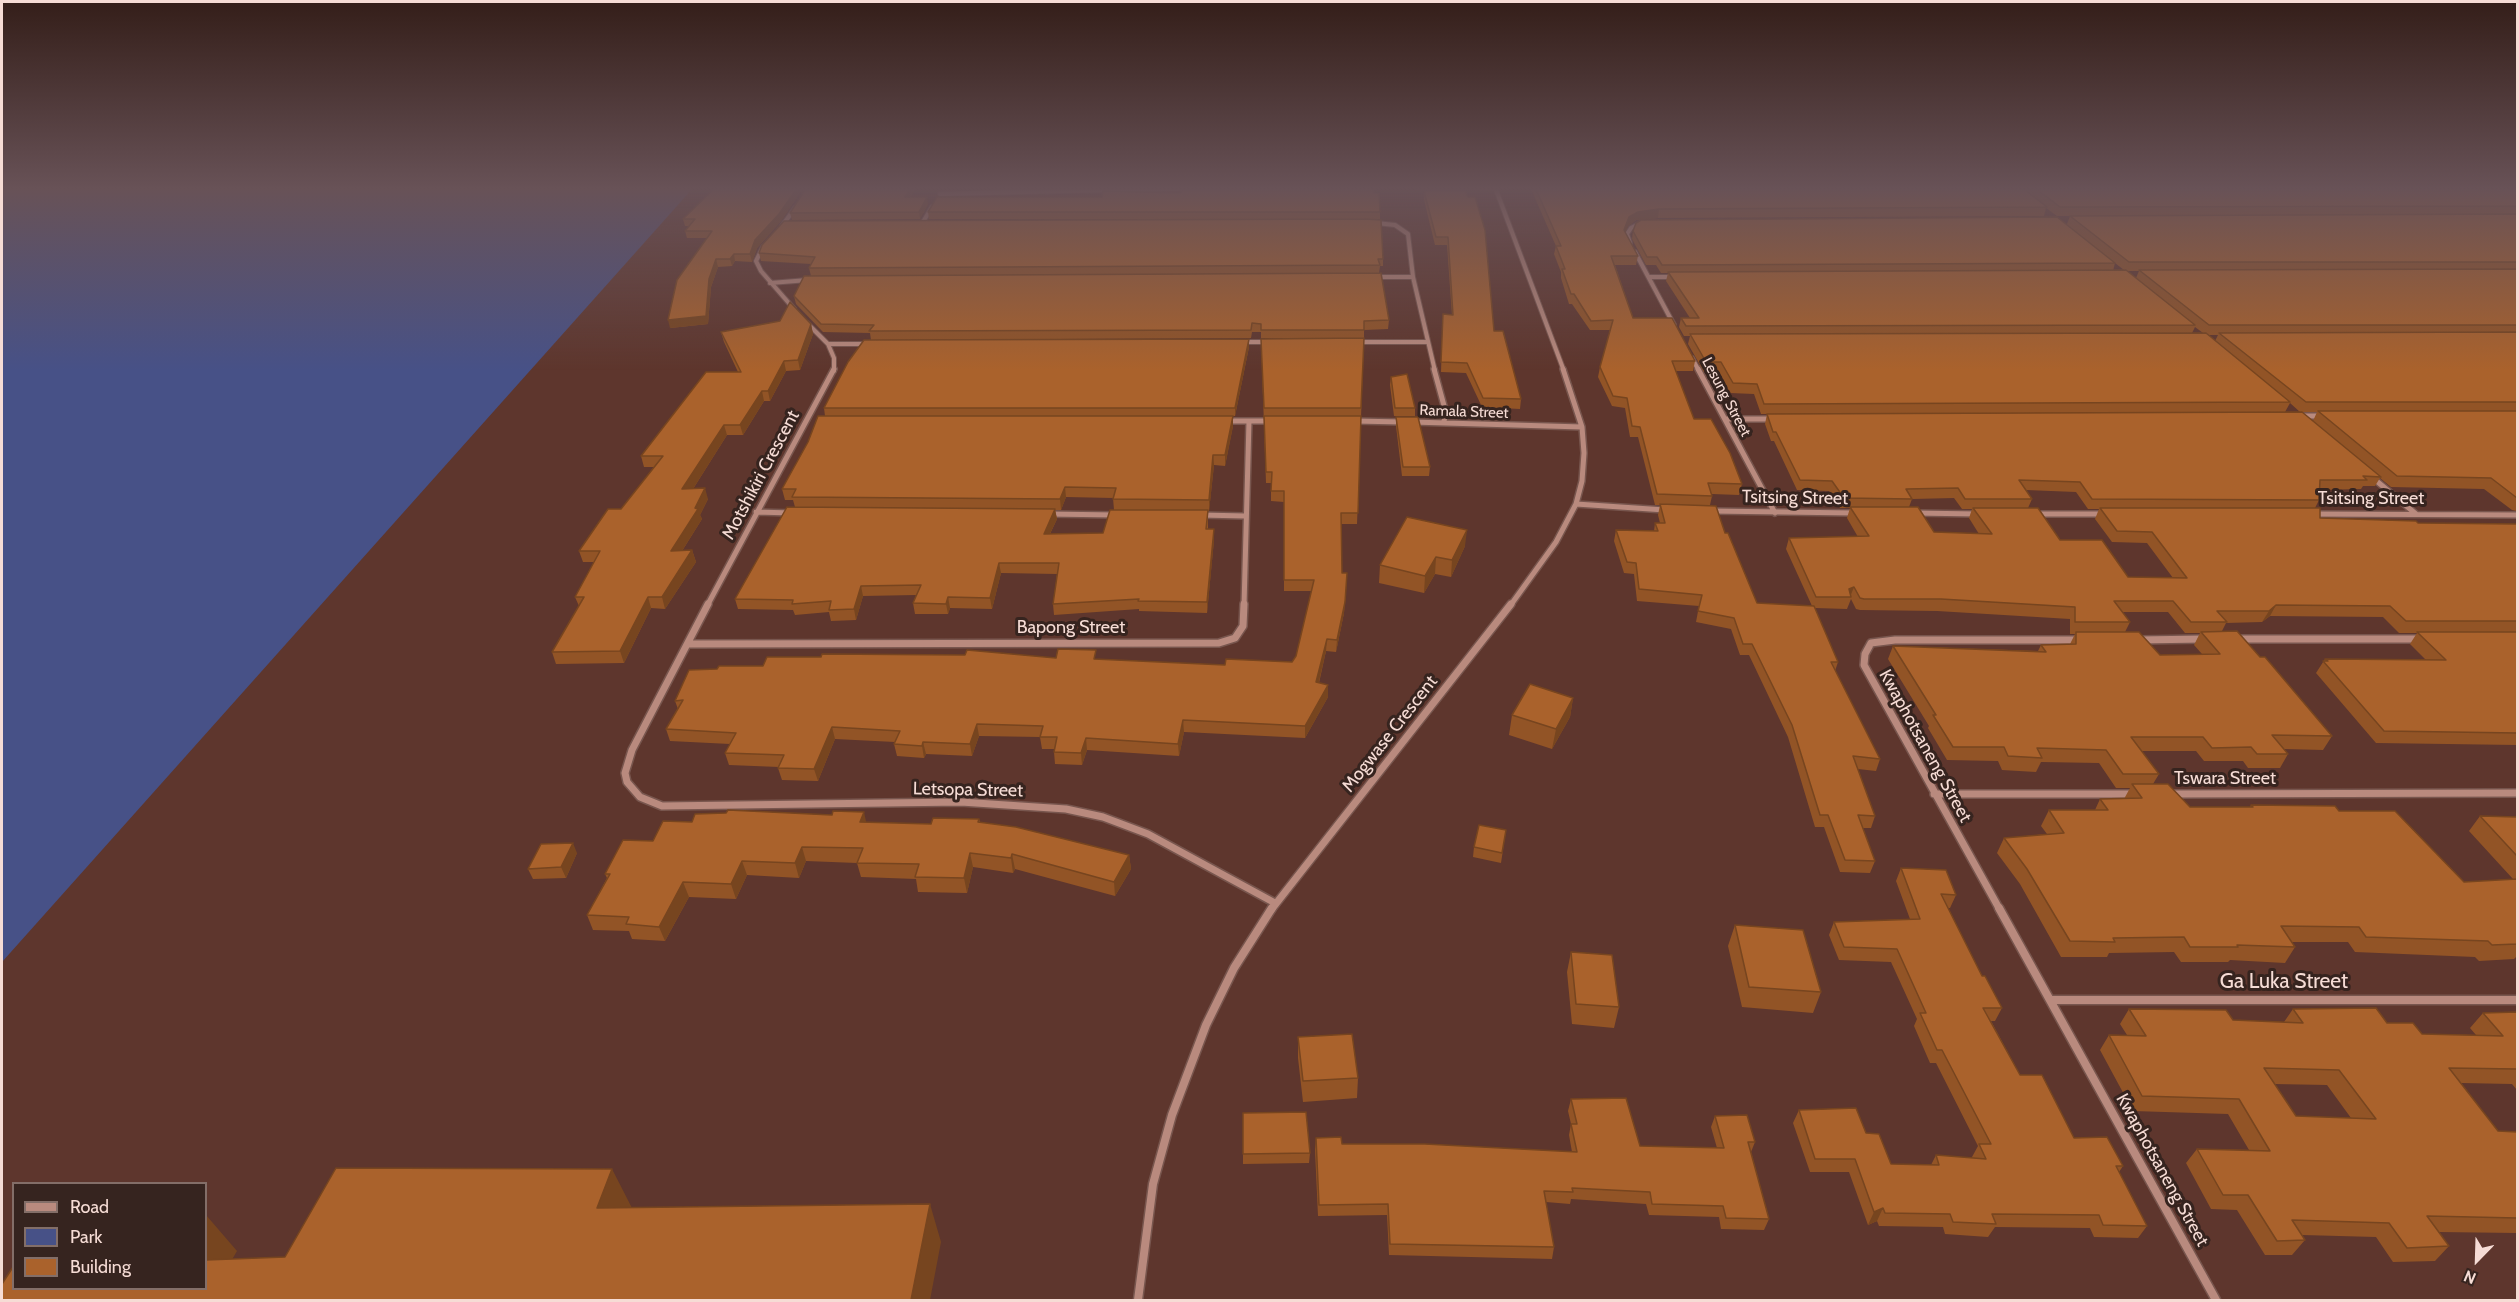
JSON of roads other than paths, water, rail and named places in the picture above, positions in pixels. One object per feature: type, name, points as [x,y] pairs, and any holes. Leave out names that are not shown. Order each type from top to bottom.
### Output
[{"type":"street","points":[[762,248],[756,261],[770,283],[828,344],[876,344]]},
{"type":"street","points":[[1410,248],[1426,342],[1446,413],[1444,421]]},
{"type":"street","name":"Mogwase Crescent","points":[[1138,1300],[1153,1184],[1172,1115],[1210,1015],[1234,968],[1275,903],[1493,628],[1556,542],[1576,504],[1584,462],[1582,428],[1575,400],[1518,248]]},
{"type":"street","points":[[1632,248],[1677,330]]},
{"type":"street","points":[[1366,277],[1413,277]]},
{"type":"street","points":[[1650,278],[1685,277]]},
{"type":"street","points":[[770,283],[813,280]]},
{"type":"street","points":[[1235,342],[1271,342]]},
{"type":"street","points":[[1355,342],[1426,342]]},
{"type":"street","name":"Motshikiri Crescent","points":[[640,797],[627,782],[625,773],[632,750],[756,512],[834,371],[834,358],[828,344]]},
{"type":"street","name":"Lesung Street","points":[[1688,350],[1775,513]]},
{"type":"street","points":[[2291,409],[2308,424]]},
{"type":"street","points":[[2287,417],[2334,416]]},
{"type":"street","points":[[1725,419],[1785,419]]},
{"type":"street","points":[[805,421],[817,421]]},
{"type":"street","points":[[1213,421],[1273,421]]},
{"type":"street","name":"Bapong Street","points":[[688,644],[1219,643],[1235,638],[1243,626],[1249,421]]},
{"type":"street","name":"Ramala Street","points":[[1342,421],[1444,421],[1472,425],[1582,428]]},
{"type":"street","points":[[2371,477],[2416,514]]},
{"type":"street","points":[[1576,504],[1676,510]]},
{"type":"street","name":"Tsitsing Street","points":[[1698,511],[1858,513]]},
{"type":"street","points":[[756,512],[803,513]]},
{"type":"street","points":[[1905,513],[1989,514]]},
{"type":"street","points":[[1042,514],[1126,515]]},
{"type":"street","points":[[2024,514],[2108,514]]},
{"type":"street","name":"Tsitsing Street","points":[[2309,514],[2517,515]]},
{"type":"street","points":[[1197,515],[1245,516]]},
{"type":"street","points":[[2134,640],[2206,639]]},
{"type":"street","points":[[2230,639],[2434,639]]},
{"type":"street","name":"Kwaphotsaneng Street","points":[[2087,640],[1895,640],[1872,643],[1865,654],[1864,665],[2216,1300]]},
{"type":"street","name":"Tswara Street","points":[[2160,794],[2517,793]]},
{"type":"street","points":[[1934,794],[2136,794]]},
{"type":"street","name":"Letsopa Street","points":[[640,797],[662,806],[691,808],[961,802],[1066,809],[1103,817],[1148,834],[1275,903]]},
{"type":"street","name":"Ga Luka Street","points":[[2051,1000],[2517,1000]]}]
